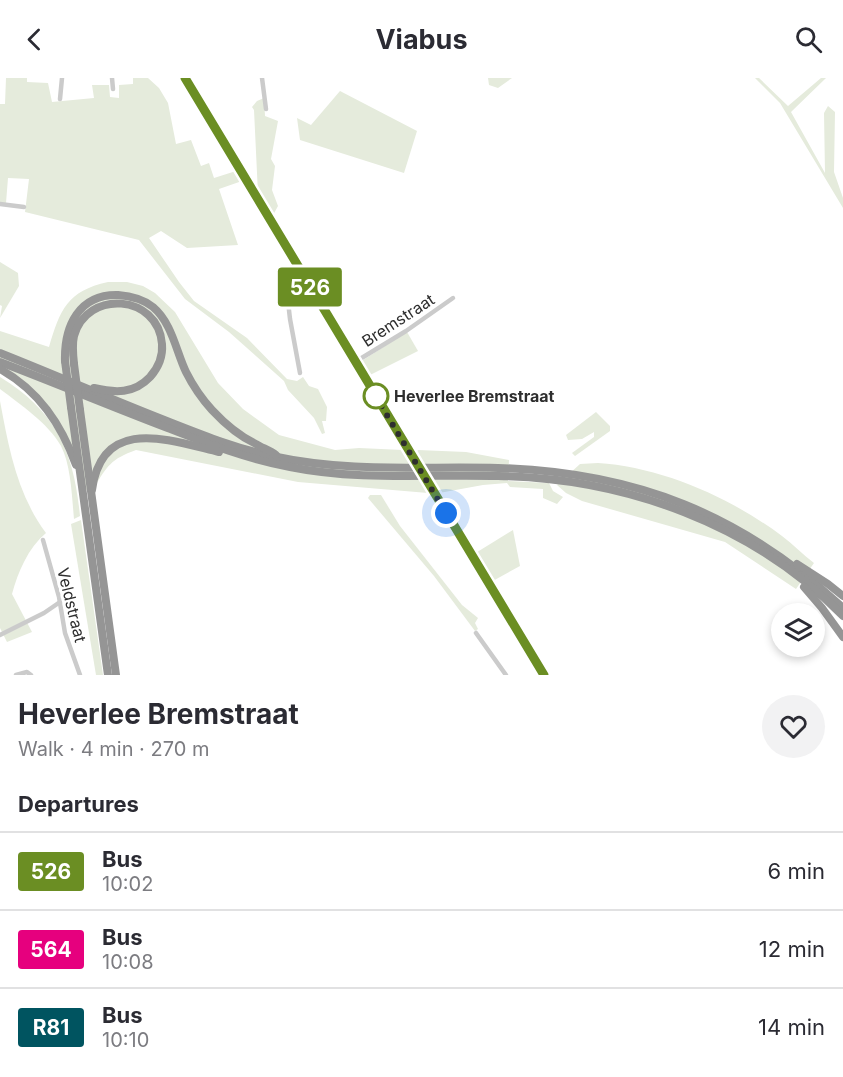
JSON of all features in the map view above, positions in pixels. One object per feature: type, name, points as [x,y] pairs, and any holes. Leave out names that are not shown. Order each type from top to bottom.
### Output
[{"type":"highway","points":[[116,675],[91,495],[76,408],[65,361],[67,333],[76,314],[93,300],[113,295],[141,300],[153,308],[168,328],[187,375],[210,408],[239,434],[279,458]]},
{"type":"highway","points":[[83,388],[91,387],[121,392],[135,389],[154,373],[161,355],[161,338],[147,314],[132,305],[112,303],[98,307],[84,318],[75,334],[73,344],[82,490],[108,675]]},
{"type":"highway","points":[[0,353],[211,438],[279,458],[379,469],[496,468],[549,471],[606,479],[683,503],[737,528],[786,559],[804,567],[843,596]]},
{"type":"highway","points":[[0,362],[232,453],[271,463],[318,472],[380,476],[532,477],[604,487],[664,504],[707,522],[755,548],[794,574],[843,616]]},
{"type":"highway","points":[[0,369],[32,391],[51,414],[70,449],[82,490]]},
{"type":"highway","points":[[91,495],[93,479],[100,462],[111,450],[130,439],[160,438],[226,454],[232,453]]},
{"type":"highway","points":[[786,559],[843,608]]},
{"type":"highway","points":[[794,574],[843,637]]},
{"type":"main road","points":[[184,78],[544,675]]},
{"type":"street","points":[[60,99],[62,78]]},
{"type":"street","points":[[112,78],[113,89]]},
{"type":"street","points":[[262,78],[266,109]]},
{"type":"street","points":[[0,204],[24,207]]},
{"type":"street","points":[[297,265],[285,271],[285,275],[300,374]]},
{"type":"street","name":"Bremstraat","points":[[355,362],[406,331],[453,298]]},
{"type":"street","name":"Veldstraat","points":[[43,540],[60,602],[65,633],[80,675]]},
{"type":"street","points":[[0,635],[44,613],[60,602]]},
{"type":"street","points":[[476,633],[506,675]]},
{"type":"street","points":[[16,675],[27,672],[32,675]]},
{"type":"green space","points":[[6,78],[27,78],[27,82],[48,83],[52,102],[94,98],[92,85],[109,85],[110,97],[119,98],[119,85],[133,84],[133,78],[148,78],[159,88],[168,103],[176,144],[191,140],[201,166],[209,163],[214,178],[236,171],[242,181],[219,189],[238,245],[187,248],[161,231],[149,238],[194,301],[247,338],[287,379],[297,381],[303,377],[309,386],[318,389],[327,407],[326,421],[322,421],[325,433],[322,434],[314,418],[288,390],[284,381],[229,332],[185,299],[139,240],[25,212],[29,179],[8,178],[6,203],[0,203],[0,104],[5,104]]},
{"type":"green space","points":[[488,78],[512,78],[498,88],[489,85]]},
{"type":"green space","points":[[755,78],[759,78],[788,106],[821,78],[826,78],[791,112],[825,173],[824,113],[828,106],[835,112],[834,172],[843,198],[843,208],[780,103]]},
{"type":"green space","points":[[340,91],[417,131],[404,173],[300,140],[297,118],[311,125]]},
{"type":"green space","points":[[264,98],[265,116],[278,121],[271,159],[275,166],[272,190],[278,206],[272,217],[258,194],[252,107]]},
{"type":"green space","points":[[0,262],[18,273],[19,286],[0,318],[2,306],[0,305]]},
{"type":"green space","points":[[108,282],[127,282],[143,286],[155,293],[175,312],[218,383],[243,409],[279,435],[335,450],[359,448],[403,450],[428,493],[298,482],[136,450],[115,460],[106,469],[94,488],[85,490],[73,449],[55,416],[0,369],[0,331],[49,347],[57,322],[67,304],[83,291]]},
{"type":"green space","points":[[407,332],[418,351],[370,375],[362,368],[360,362]]},
{"type":"green space","points":[[0,377],[35,404],[59,435],[73,472],[80,516],[74,519],[69,472],[61,446],[42,422],[0,389]]},
{"type":"green space","points":[[0,401],[11,454],[21,487],[46,533],[34,546],[25,561],[12,594],[32,632],[7,642],[0,628]]},
{"type":"green space","points":[[596,412],[610,426],[610,431],[575,456],[572,453],[594,437],[594,432],[582,439],[568,440],[566,435]]},
{"type":"green space","points":[[418,450],[466,452],[509,460],[508,481],[549,483],[553,491],[563,497],[557,504],[543,498],[543,489],[510,487],[507,483],[439,493],[416,453]]},
{"type":"green space","points":[[598,463],[647,471],[718,497],[762,522],[814,563],[796,589],[725,542],[582,501],[566,493],[557,485],[580,464]]},
{"type":"green space","points":[[370,495],[381,495],[400,526],[462,605],[478,618],[475,623],[478,629],[475,631],[434,576],[368,498]]},
{"type":"green space","points":[[81,520],[103,675],[96,675],[71,524]]},
{"type":"green space","points":[[513,530],[520,566],[491,582],[474,554]]},
{"type":"bus line","name":"526","points":[[185,78],[544,675]]},
{"type":"place","name":"Heverlee Bremstraat","points":[[376,396]]},
{"type":"route","points":[[376,396],[373,392],[446,513]]}]
